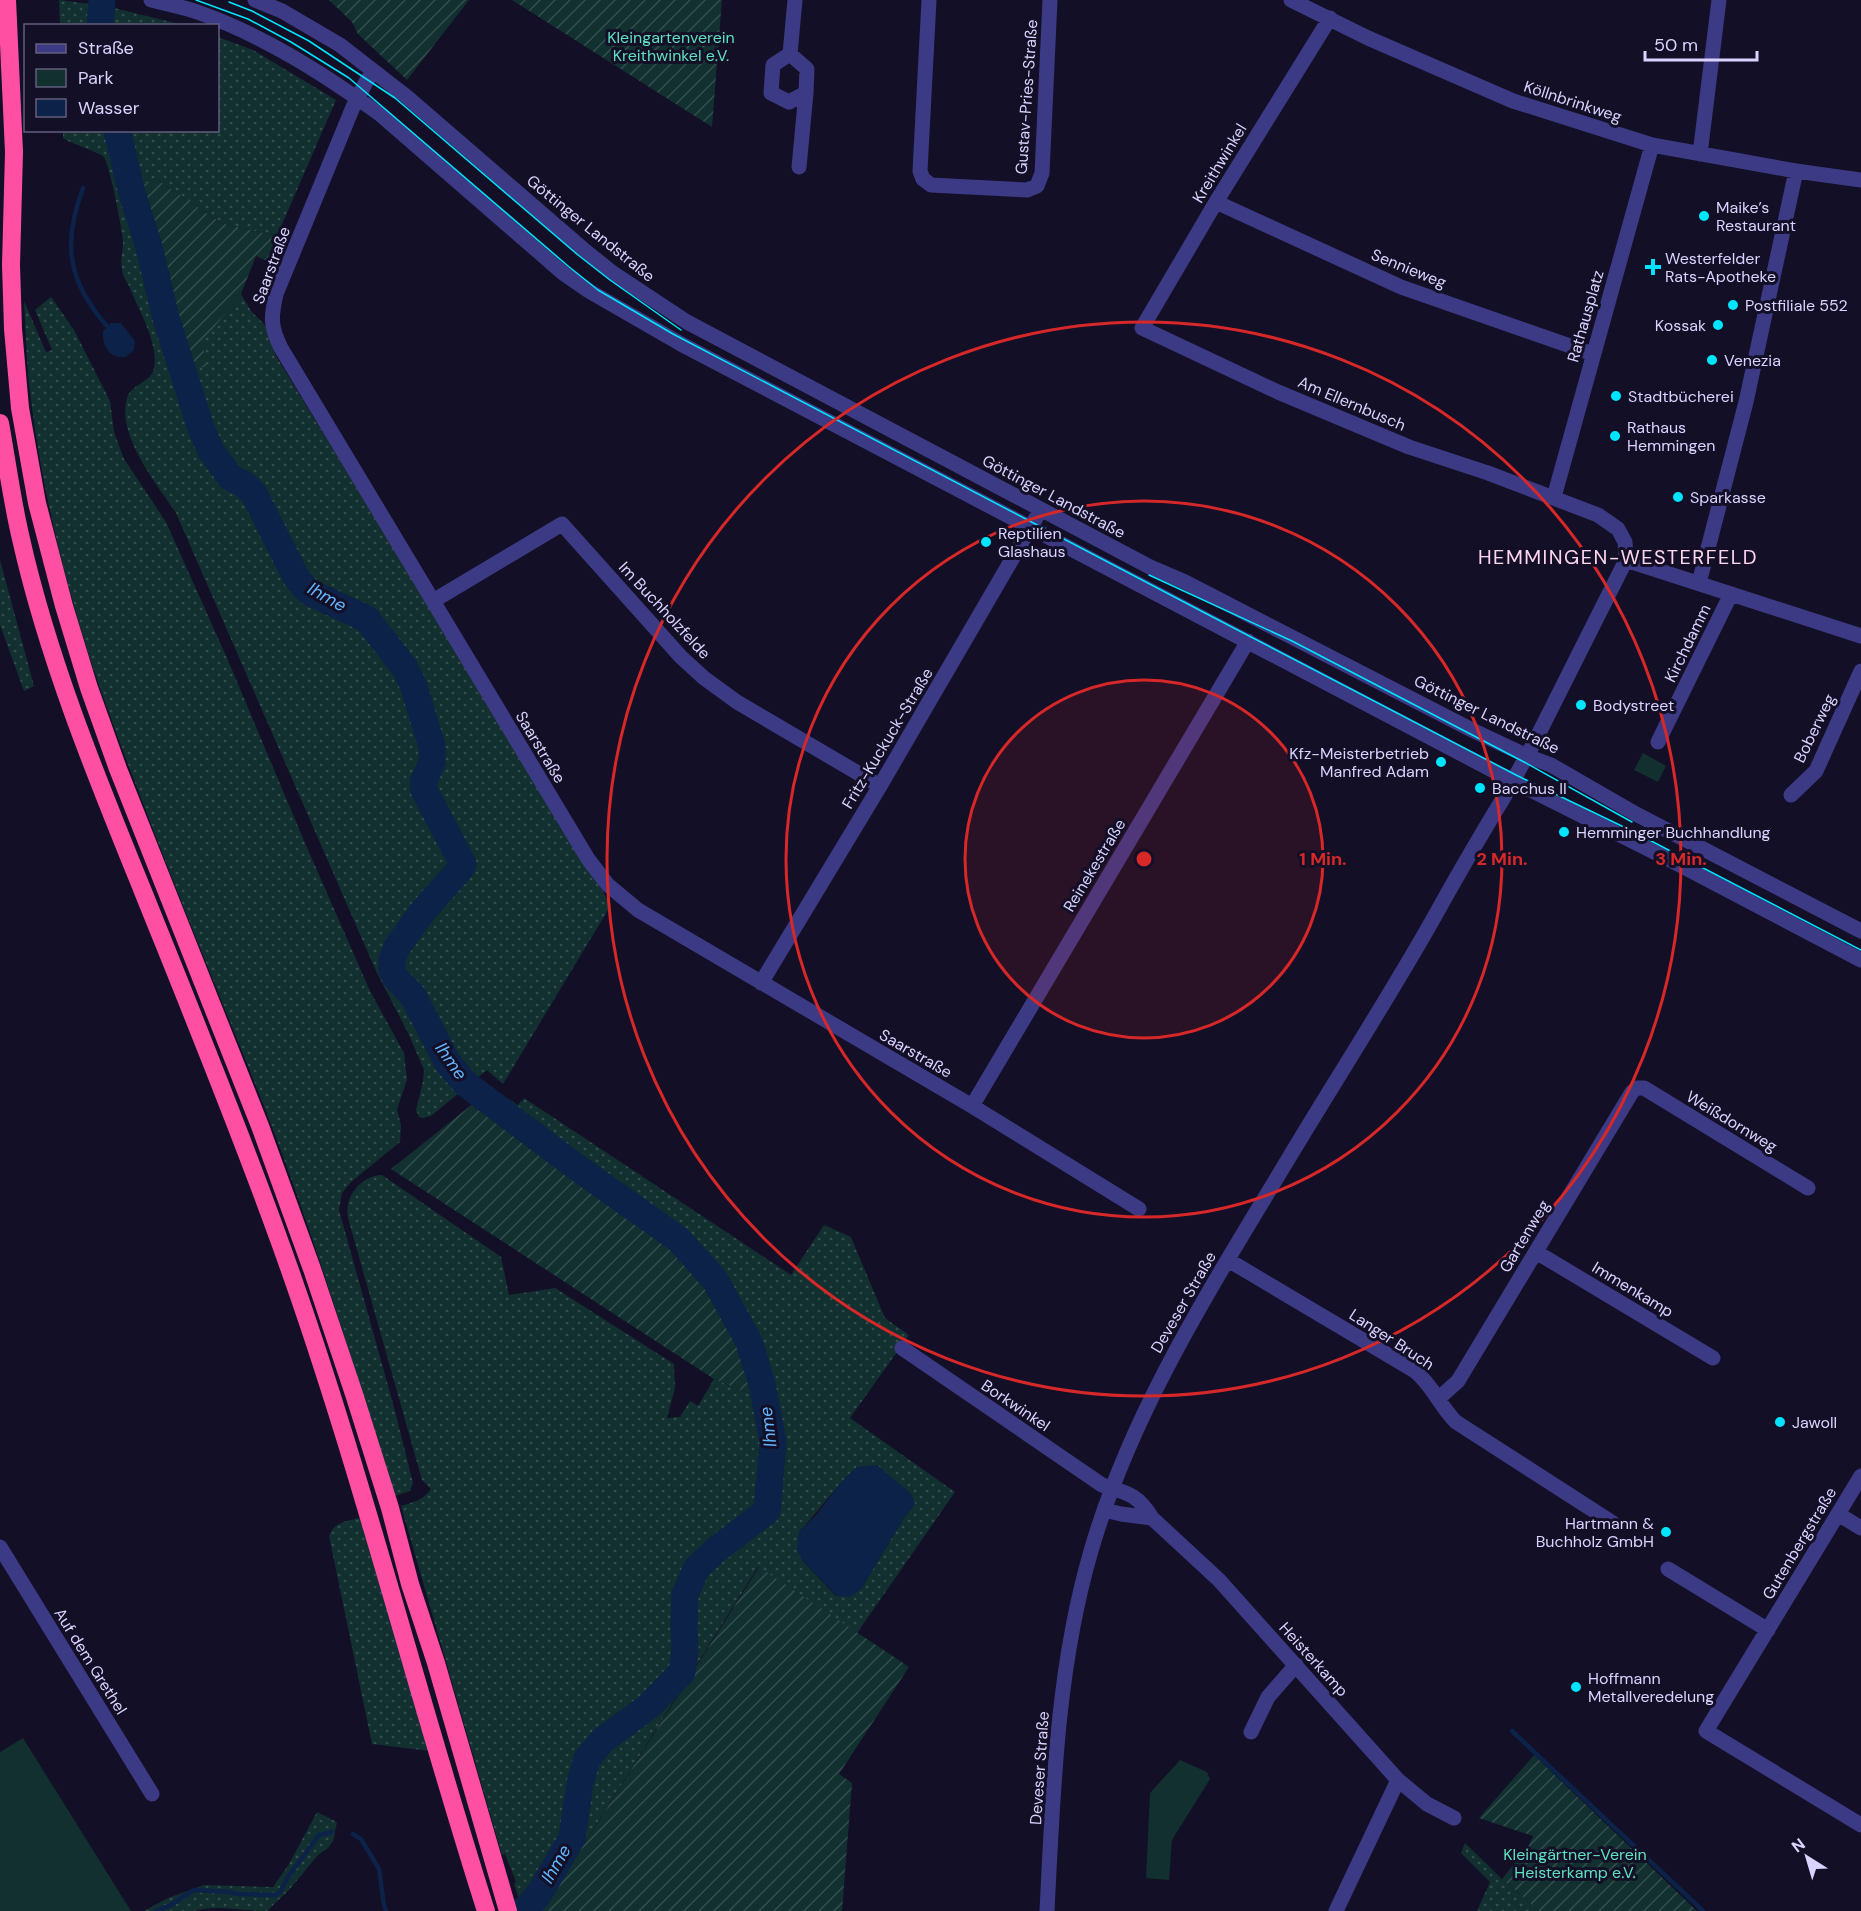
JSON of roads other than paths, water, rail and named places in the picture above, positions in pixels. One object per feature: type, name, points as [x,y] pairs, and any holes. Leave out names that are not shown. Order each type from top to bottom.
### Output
[{"type":"highway","points":[[7,0],[14,152],[13,329],[20,408],[37,503],[64,606],[89,688],[118,769],[260,1126],[312,1269],[390,1508],[410,1584],[436,1663],[508,1911]]},
{"type":"highway","points":[[0,423],[21,541],[61,676],[104,797],[240,1134],[293,1278],[354,1468],[486,1911]]},
{"type":"street","points":[[151,0],[199,12],[261,39],[357,98],[381,115],[563,273],[589,291],[722,367],[1032,527],[1248,642],[1516,776],[1861,960]]},
{"type":"street","name":"Göttinger Landstraße","points":[[255,0],[282,11],[340,45],[407,97],[583,249],[614,273],[687,322],[1150,567],[1185,582],[1472,730],[1551,765],[1636,814],[1861,931]]},
{"type":"street","points":[[790,54],[795,0]]},
{"type":"street","name":"Gustav-Pries-Straße","points":[[929,0],[920,171],[923,179],[930,185],[1028,190],[1037,186],[1042,173],[1050,0]]},
{"type":"street","name":"Köllnbrinkweg","points":[[1291,0],[1368,38],[1513,101],[1652,145],[1796,171],[1861,180]]},
{"type":"street","points":[[1700,154],[1719,0]]},
{"type":"street","name":"Kreithwinkel","points":[[1142,328],[1216,202],[1330,18]]},
{"type":"street","points":[[790,54],[773,65],[771,93],[789,102],[806,93]]},
{"type":"street","points":[[790,54],[807,69],[799,167]]},
{"type":"street","name":"Saarstraße","points":[[374,72],[357,98],[276,294],[271,315],[273,332],[597,873],[638,910],[972,1106],[1139,1209]]},
{"type":"street","name":"Rathausplatz","points":[[1554,497],[1652,145]]},
{"type":"street","points":[[1699,582],[1746,402],[1796,171]]},
{"type":"street","name":"Sennieweg","points":[[1216,202],[1401,287],[1593,354]]},
{"type":"street","name":"Am Ellernbusch","points":[[1142,328],[1278,392],[1409,447],[1554,497]]},
{"type":"street","points":[[1516,776],[1626,560],[1625,542],[1618,529],[1598,514],[1554,497]]},
{"type":"street","name":"Fritz-Kuckuck-Straße","points":[[761,983],[880,786],[1041,509]]},
{"type":"street","name":"Im Buchholzfelde","points":[[433,601],[562,524],[681,657],[704,678],[737,702],[880,786]]},
{"type":"street","name":"Kirchdamm","points":[[1626,560],[1731,594],[1658,741]]},
{"type":"street","points":[[1731,594],[1861,636]]},
{"type":"street","name":"Reinekestraße","points":[[972,1106],[1248,642]]},
{"type":"street","name":"Boberweg","points":[[1791,795],[1816,771],[1861,671]]},
{"type":"street","name":"Deveser Straße","points":[[1047,1911],[1055,1767],[1063,1688],[1082,1587],[1104,1510],[1139,1422],[1228,1260],[1436,914],[1516,776]]},
{"type":"street","name":"Weißdornweg","points":[[1637,1088],[1644,1088],[1808,1188]]},
{"type":"street","name":"Gartenweg","points":[[1438,1399],[1458,1381],[1632,1092],[1637,1088]]},
{"type":"street","name":"Immenkamp","points":[[1536,1252],[1713,1358]]},
{"type":"street","name":"Langer Bruch","points":[[1228,1260],[1415,1371],[1428,1382],[1446,1412],[1456,1422],[1613,1523]]},
{"type":"street","name":"Borkwinkel","points":[[902,1348],[1102,1485],[1112,1488]]},
{"type":"street","name":"Gutenbergstraße","points":[[1861,1476],[1707,1731],[1861,1825]]},
{"type":"street","name":"Heisterkamp","points":[[1112,1488],[1133,1496],[1144,1504],[1152,1518],[1219,1581],[1398,1780],[1427,1804],[1454,1818]]},
{"type":"street","points":[[1104,1510],[1152,1518]]},
{"type":"street","points":[[1838,1514],[1861,1528]]},
{"type":"street","name":"Auf dem Grethel","points":[[0,1547],[152,1794]]},
{"type":"street","points":[[1668,1569],[1768,1630]]},
{"type":"street","points":[[1251,1732],[1268,1697],[1296,1665]]},
{"type":"street","points":[[1336,1911],[1398,1780]]},
{"type":"water","points":[[111,323],[121,323],[135,341],[134,350],[126,357],[111,354],[105,346],[103,331]]},
{"type":"water","points":[[877,1465],[911,1494],[915,1504],[903,1519],[861,1589],[850,1597],[837,1596],[801,1559],[797,1549],[799,1532],[817,1514],[841,1482],[857,1467]]},
{"type":"waterway","name":"Ihme","points":[[100,24],[102,0]]},
{"type":"waterway","name":"Ihme","points":[[117,132],[166,318],[201,428],[211,451],[231,478],[244,484],[254,494],[296,577],[304,587],[311,593],[367,619],[404,667],[413,684],[432,747],[432,762],[423,783],[424,790],[463,864],[423,911],[397,947],[392,960],[395,977],[413,996],[448,1063],[466,1084],[575,1166],[678,1239],[715,1280],[749,1342],[762,1384],[773,1442],[767,1511],[716,1550],[696,1569],[685,1595],[685,1650],[682,1672],[649,1706],[603,1740],[587,1759],[580,1783],[572,1838],[539,1894],[526,1909],[521,1911]]},
{"type":"waterway","points":[[83,188],[72,227],[72,262],[84,294],[107,326]]},
{"type":"waterway","points":[[1512,1731],[1703,1911]]},
{"type":"waterway","points":[[156,1911],[171,1905],[194,1890],[276,1895],[319,1835],[332,1832]]},
{"type":"waterway","points":[[353,1834],[361,1839],[379,1869],[386,1911]]},
{"type":"tram line","points":[[196,0],[248,19],[291,42],[349,78],[598,290],[673,334],[1516,775],[1630,830],[1861,950]]},
{"type":"tram line","points":[[229,2],[252,11],[309,41],[395,98],[578,255],[681,330]]},
{"type":"tram line","points":[[1149,575],[1292,641],[1524,762],[1632,822]]},
{"type":"place","name":"Maike’s Restaurant","points":[[1704,216]]},
{"type":"place","name":"Westerfelder Rats-Apotheke","points":[[1653,267]]},
{"type":"place","name":"Postfiliale 552","points":[[1733,305]]},
{"type":"place","name":"Kossak","points":[[1718,325]]},
{"type":"place","name":"Venezia","points":[[1712,360]]},
{"type":"place","name":"Stadtbücherei","points":[[1616,396]]},
{"type":"place","name":"Rathaus Hemmingen","points":[[1615,436]]},
{"type":"place","name":"Sparkasse","points":[[1678,497]]},
{"type":"place","name":"Reptilien Glashaus","points":[[986,542]]},
{"type":"place","name":"Bodystreet","points":[[1581,705]]},
{"type":"place","name":"Kfz-Meisterbetrieb Manfred Adam","points":[[1441,762]]},
{"type":"place","name":"Bacchus II","points":[[1480,788]]},
{"type":"place","name":"Hemminger Buchhandlung","points":[[1564,832]]},
{"type":"place","name":"Jawoll","points":[[1780,1422]]},
{"type":"place","name":"Hartmann & Buchholz GmbH","points":[[1666,1532]]},
{"type":"place","name":"Hoffmann Metallveredelung","points":[[1576,1687]]},
{"type":"district","name":"HEMMINGEN-WESTERFELD","points":[[1618,557]]},
{"type":"park label","name":"Kleingartenverein Kreithwinkel e.V.","points":[[671,46]]},
{"type":"park label","name":"Kleingärtner-Verein Heisterkamp e.V.","points":[[1575,1863]]}]
